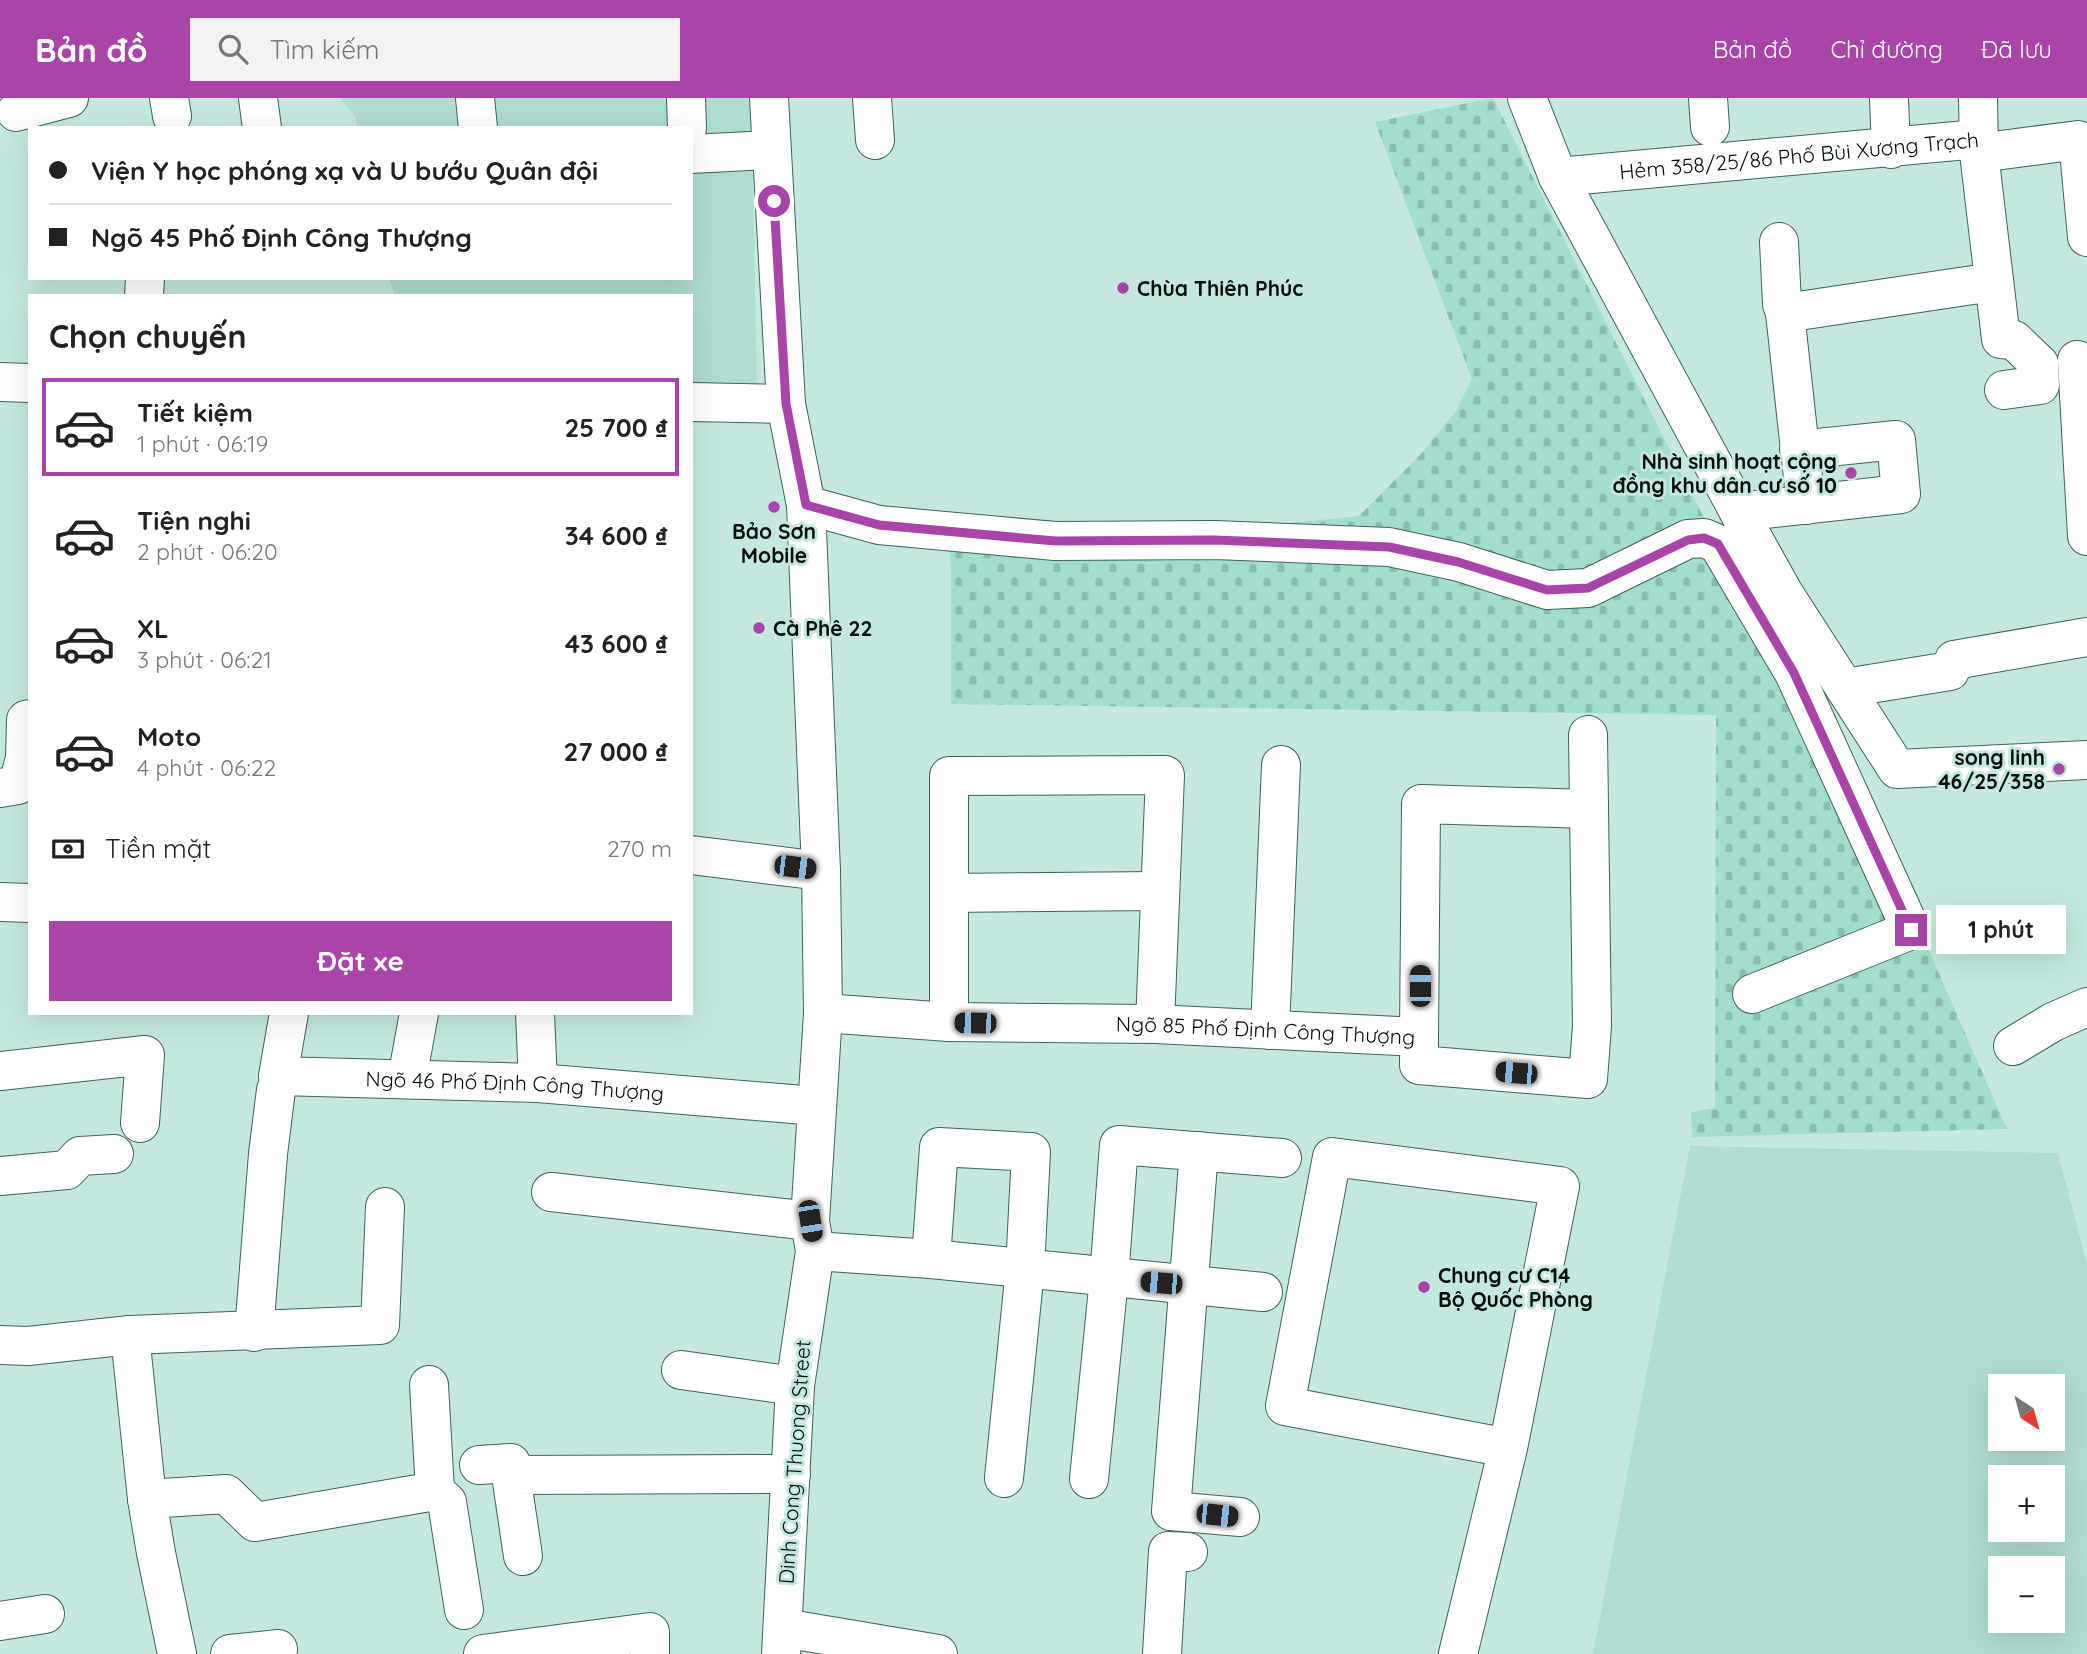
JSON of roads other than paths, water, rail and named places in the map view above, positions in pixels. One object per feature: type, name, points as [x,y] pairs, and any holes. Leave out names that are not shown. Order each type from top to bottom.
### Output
[{"type":"street","points":[[16,112],[69,98]]},
{"type":"street","points":[[258,98],[262,126]]},
{"type":"street","points":[[475,98],[478,126]]},
{"type":"street","points":[[686,98],[687,126]]},
{"type":"street","name":"Dinh Cong Thuong Street","points":[[769,98],[786,404],[806,505],[821,871],[823,1013],[816,1106],[812,1236],[795,1385],[782,1641]]},
{"type":"street","points":[[872,98],[875,140]]},
{"type":"street","points":[[1527,98],[1558,177],[1783,592],[1897,769],[2087,760]]},
{"type":"street","points":[[1889,98],[1891,149]]},
{"type":"street","points":[[1978,98],[1979,146],[2078,140],[2087,237]]},
{"type":"street","name":"Hẻm 358/25/86 Phố Bùi Xương Trạch","points":[[1558,177],[1891,149],[1979,146],[2001,339],[2014,340],[2039,364]]},
{"type":"street","points":[[693,154],[771,150]]},
{"type":"street","points":[[1779,242],[1782,304],[1806,505]]},
{"type":"street","points":[[1785,313],[1993,282]]},
{"type":"street","points":[[2004,390],[2040,385],[2039,364],[2082,356],[2087,536]]},
{"type":"street","points":[[0,382],[28,383]]},
{"type":"street","points":[[693,402],[786,404]]},
{"type":"street","points":[[1739,512],[1900,494],[1896,440],[1799,450]]},
{"type":"street","points":[[806,505],[879,525],[1055,541],[1215,540],[1389,547],[1458,562],[1547,590],[1588,588],[1688,540],[1704,538],[1718,544],[1794,673],[1911,930],[1752,994]]},
{"type":"street","points":[[1845,688],[1950,671],[1954,660],[2087,637]]},
{"type":"street","points":[[0,788],[18,785],[25,758],[28,720]]},
{"type":"street","name":"Ngõ 85 Phố Định Công Thượng","points":[[823,1013],[949,1022],[1155,1024],[1419,1037],[1419,1065],[1588,1079],[1592,1027],[1588,735]]},
{"type":"street","points":[[1270,1030],[1285,765]]},
{"type":"street","points":[[949,1022],[949,776],[1165,775],[1155,1024]]},
{"type":"street","points":[[1419,1037],[1421,804],[1588,808]]},
{"type":"street","points":[[693,855],[821,871]]},
{"type":"street","points":[[949,893],[1160,891]]},
{"type":"street","points":[[0,902],[28,903]]},
{"type":"street","points":[[2013,1046],[2087,1007]]},
{"type":"street","name":"Ngõ 46 Phố Định Công Thượng","points":[[289,1015],[278,1076],[538,1083],[816,1106]]},
{"type":"street","points":[[407,1079],[419,1015]]},
{"type":"street","points":[[535,1015],[538,1083]]},
{"type":"street","points":[[0,1071],[145,1055],[140,1124]]},
{"type":"street","points":[[254,1332],[268,1154],[276,1090]]},
{"type":"street","points":[[1089,1479],[1119,1145],[1282,1158]]},
{"type":"street","points":[[931,1259],[939,1147],[1031,1152],[1025,1269],[1004,1478]]},
{"type":"street","points":[[1199,1151],[1171,1511],[1240,1517]]},
{"type":"street","points":[[0,1176],[67,1170],[80,1156],[114,1154]]},
{"type":"street","points":[[1458,1654],[1508,1448],[1560,1186],[1332,1157],[1285,1406],[1508,1448]]},
{"type":"street","points":[[551,1192],[931,1259],[1263,1292]]},
{"type":"street","points":[[0,1345],[28,1346],[130,1335],[380,1325],[385,1208]]},
{"type":"street","points":[[130,1335],[147,1500],[177,1654]]},
{"type":"street","points":[[681,1370],[795,1385]]},
{"type":"street","points":[[429,1385],[435,1491],[447,1502],[464,1610]]},
{"type":"street","points":[[523,1556],[495,1470],[791,1474]]},
{"type":"street","points":[[147,1500],[226,1494],[255,1522],[435,1491]]},
{"type":"street","points":[[1162,1654],[1168,1550],[1188,1552]]},
{"type":"street","points":[[0,1621],[45,1614]]},
{"type":"street","points":[[483,1654],[650,1632],[650,1654]]},
{"type":"street","points":[[782,1641],[938,1654]]},
{"type":"street","points":[[230,1654],[278,1649]]},
{"type":"place","name":"Chùa Thiên Phúc","points":[[1123,288]]},
{"type":"place","name":"Nhà sinh hoạt cộng đồng khu dân cư số 10","points":[[1851,473]]},
{"type":"place","name":"Bảo Sơn Mobile","points":[[774,507]]},
{"type":"place","name":"Cà Phê 22","points":[[759,628]]},
{"type":"place","name":"song linh 46/25/358","points":[[2059,769]]},
{"type":"place","name":"Chung cư C14 Bộ Quốc Phòng","points":[[1424,1287]]}]
